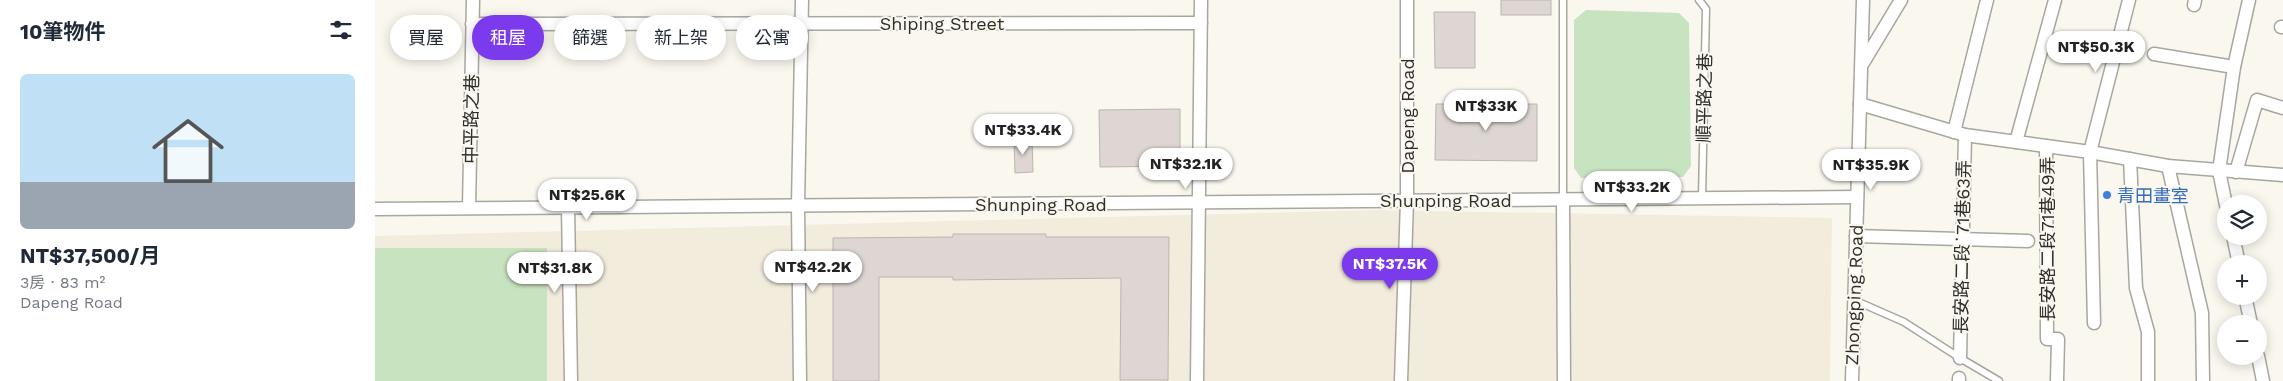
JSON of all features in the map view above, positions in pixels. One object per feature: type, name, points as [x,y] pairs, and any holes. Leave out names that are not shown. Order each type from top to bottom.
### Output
[{"type":"street","name":"中平路之巷","points":[[473,0],[473,15]]},
{"type":"street","points":[[802,0],[802,15]]},
{"type":"street","points":[[1197,381],[1201,0]]},
{"type":"street","name":"Dapeng Road","points":[[1401,381],[1407,201],[1407,0]]},
{"type":"street","name":"Zhongping Road","points":[[1852,381],[1863,0]]},
{"type":"street","points":[[1862,66],[1901,0]]},
{"type":"street","name":"長安路二段˙71巷63弄","points":[[1959,358],[1963,240],[1960,134],[1987,0]]},
{"type":"street","points":[[2016,142],[2055,0]]},
{"type":"street","points":[[2094,323],[2090,152],[2129,0]]},
{"type":"street","points":[[2224,195],[2219,171],[2234,67],[2249,0]]},
{"type":"street","name":"Shiping Street","points":[[808,24],[1201,23]]},
{"type":"street","name":"Shiping Street","points":[[544,24],[736,24]]},
{"type":"street","points":[[2154,54],[2234,67]]},
{"type":"street","name":"中平路之巷","points":[[469,208],[472,60]]},
{"type":"street","points":[[800,381],[798,205],[801,60]]},
{"type":"street","points":[[2236,172],[2257,100],[2283,108]]},
{"type":"street","points":[[1860,104],[1960,134],[2130,158],[2169,166],[2283,175]]},
{"type":"street","name":"長安路二段71巷49弄","points":[[2046,146],[2047,339],[2058,340],[2057,381]]},
{"type":"street","points":[[2130,158],[2136,288],[2148,332],[2148,381]]},
{"type":"street","points":[[2169,166],[2202,313],[2203,381]]},
{"type":"street","name":"Shunping Road","points":[[375,209],[1857,197]]},
{"type":"street","points":[[1563,199],[1564,381]]},
{"type":"street","points":[[567,207],[571,381]]},
{"type":"street","points":[[1856,236],[2028,241]]},
{"type":"street","points":[[2260,365],[2263,381]]},
{"type":"lane","points":[[1563,0],[1563,199]]},
{"type":"lane","name":"順平路之巷","points":[[1699,0],[1706,9],[1702,198]]},
{"type":"lane","points":[[1855,300],[1904,322],[1959,358],[1999,381]]},
{"type":"shaded area","points":[[1374,210],[1832,218],[1830,381],[375,381],[375,236]]},
{"type":"green space","points":[[1586,10],[1679,13],[1689,23],[1691,166],[1683,177],[1581,178],[1574,168],[1574,20]]},
{"type":"green space","points":[[375,248],[547,248],[547,381],[375,381]]},
{"type":"building","points":[[1501,0],[1551,0],[1551,15],[1501,15]]},
{"type":"building","points":[[1434,12],[1475,12],[1475,68],[1435,68]]},
{"type":"building","points":[[1436,104],[1537,104],[1537,161],[1435,160]]},
{"type":"building","points":[[1180,109],[1180,166],[1100,167],[1099,110]]},
{"type":"building","points":[[1032,139],[1033,172],[1015,173],[1014,140]]},
{"type":"building","points":[[953,234],[1046,234],[1046,237],[1169,237],[1168,380],[1120,380],[1121,278],[953,280],[953,277],[879,277],[879,381],[833,381],[833,238],[953,237]]},
{"type":"place","name":"青田畫室","points":[[2107,195]]}]
